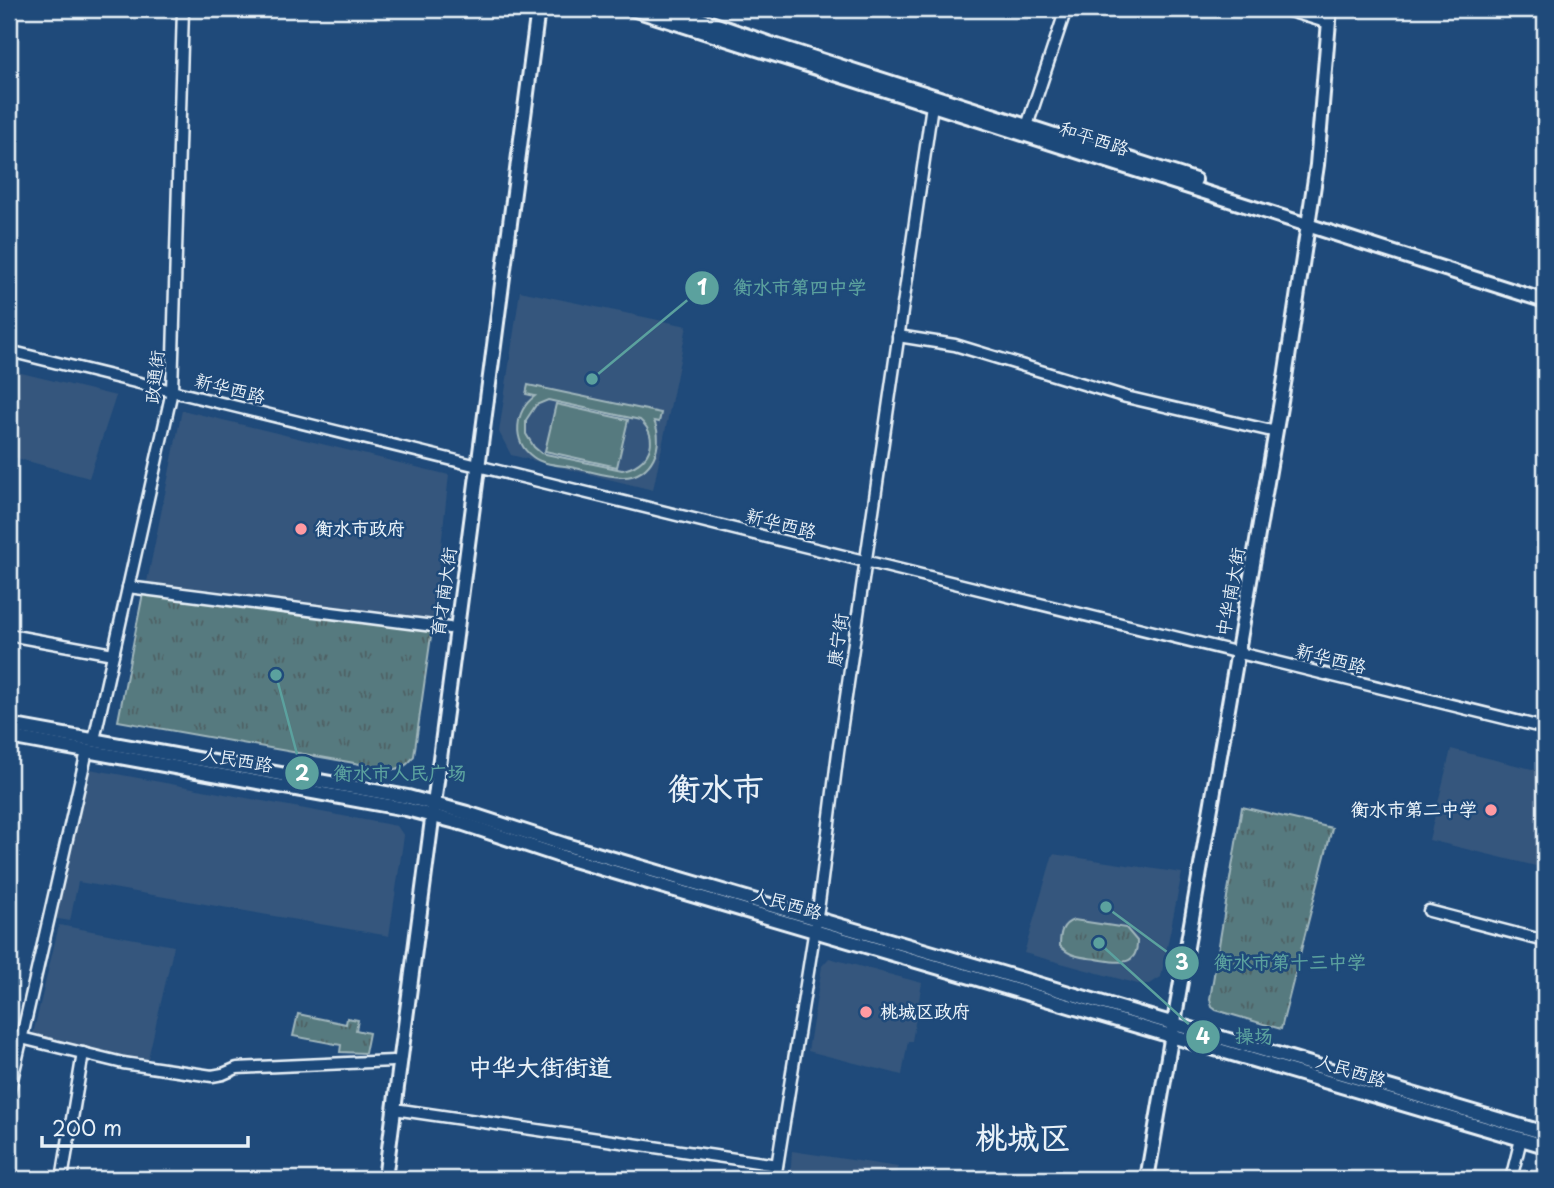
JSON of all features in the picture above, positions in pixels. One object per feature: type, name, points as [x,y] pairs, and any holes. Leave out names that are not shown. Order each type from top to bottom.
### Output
[{"type":"main road","name":"育才南大街","points":[[378,1179],[474,465],[531,9]]},
{"type":"main road","name":"育才南大街","points":[[385,1179],[449,628],[538,9]]},
{"type":"main road","name":"和平西路","points":[[632,9],[932,105],[1545,292]]},
{"type":"main road","name":"和平西路","points":[[671,9],[1545,301]]},
{"type":"main road","name":"中华南大街","points":[[1147,1179],[1177,1031],[1242,654],[1293,380],[1312,222],[1330,9]]},
{"type":"main road","name":"中华南大街","points":[[1242,654],[1276,432],[1312,222],[1325,166],[1338,9]]},
{"type":"main road","name":"人民西路","points":[[9,725],[91,746]]},
{"type":"main road","name":"人民西路","points":[[9,737],[91,746],[338,783],[1177,1031],[1545,1146]]},
{"type":"main road","name":"中华南大街","points":[[1156,1179],[1177,1031]]},
{"type":"main road","name":"人民西路","points":[[1177,1031],[1545,1133]]},
{"type":"street","name":"政通街","points":[[9,1093],[172,391],[183,9]]},
{"type":"street","points":[[1027,126],[1066,9]]},
{"type":"street","points":[[1283,9],[1329,23]]},
{"type":"street","name":"康宁街","points":[[775,1179],[815,924],[932,105]]},
{"type":"street","points":[[898,336],[955,345],[1126,397],[1276,432]]},
{"type":"street","name":"新华西路","points":[[9,351],[1545,728]]},
{"type":"street","points":[[128,587],[449,628]]},
{"type":"street","points":[[9,635],[113,654]]},
{"type":"street","points":[[1429,911],[1545,941]]},
{"type":"street","points":[[9,1035],[171,1071],[212,1076],[237,1068],[393,1060]]},
{"type":"street","points":[[62,1179],[83,1053]]},
{"type":"street","points":[[394,1109],[777,1165]]},
{"type":"street","points":[[1511,1179],[1521,1139]]},
{"type":"shaded area","points":[[520,291],[687,326],[653,490],[511,455],[499,432]]},
{"type":"shaded area","points":[[9,370],[116,396],[89,478],[9,456]]},
{"type":"shaded area","name":"衡水市政府","points":[[182,410],[449,475],[433,619],[147,582]]},
{"type":"shaded area","name":"衡水市第二中学","points":[[1451,749],[1540,771],[1538,779],[1545,781],[1545,846],[1540,867],[1429,840]]},
{"type":"shaded area","points":[[79,767],[397,826],[404,836],[389,936],[78,882],[70,921],[47,917]]},
{"type":"shaded area","points":[[1053,854],[1182,873],[1161,977],[1150,984],[1138,984],[1024,953]]},
{"type":"shaded area","points":[[59,925],[174,946],[147,1063],[33,1034]]},
{"type":"shaded area","name":"桃城区政府","points":[[829,958],[922,983],[912,1041],[908,1041],[902,1075],[808,1051],[822,966]]},
{"type":"shaded area","points":[[792,1151],[898,1167],[896,1179],[790,1179]]},
{"type":"shaded area","points":[[1466,1169],[1505,1179],[1463,1179]]},
{"type":"green space","points":[[528,385],[661,413],[659,422],[654,421],[658,440],[654,458],[642,472],[623,477],[537,460],[526,450],[519,435],[518,426],[523,410],[535,396],[526,394]],"holes":[[[548,400],[640,420],[650,435],[649,451],[639,463],[622,470],[541,453],[526,434],[526,420],[536,405]]]},
{"type":"green space","points":[[556,404],[628,420],[617,467],[545,451]]},
{"type":"green space","points":[[143,593],[432,629],[414,756],[403,767],[388,769],[118,721]]},
{"type":"green space","points":[[1242,807],[1332,828],[1281,1029],[1216,1010],[1210,999]]},
{"type":"green space","points":[[1074,920],[1126,928],[1137,941],[1134,956],[1124,962],[1118,962],[1081,957],[1068,952],[1060,946],[1061,934],[1066,924]]},
{"type":"green space","points":[[298,1014],[346,1024],[347,1018],[358,1020],[356,1030],[369,1033],[365,1053],[340,1052],[341,1045],[293,1036]]},
{"type":"place","name":"衡水市第四中学","points":[[592,379]]},
{"type":"place","name":"衡水市政府","points":[[301,529]]},
{"type":"place","name":"衡水市人民广场","points":[[276,675]]},
{"type":"place","name":"衡水市第二中学","points":[[1491,810]]},
{"type":"place","name":"衡水市第十三中学","points":[[1106,907]]},
{"type":"place","name":"操场","points":[[1099,943]]},
{"type":"place","name":"桃城区政府","points":[[866,1012]]},
{"type":"district","name":"衡水市","points":[[716,789]]},
{"type":"district","name":"中华大街街道","points":[[540,1068]]},
{"type":"district","name":"桃城区","points":[[1023,1138]]}]
